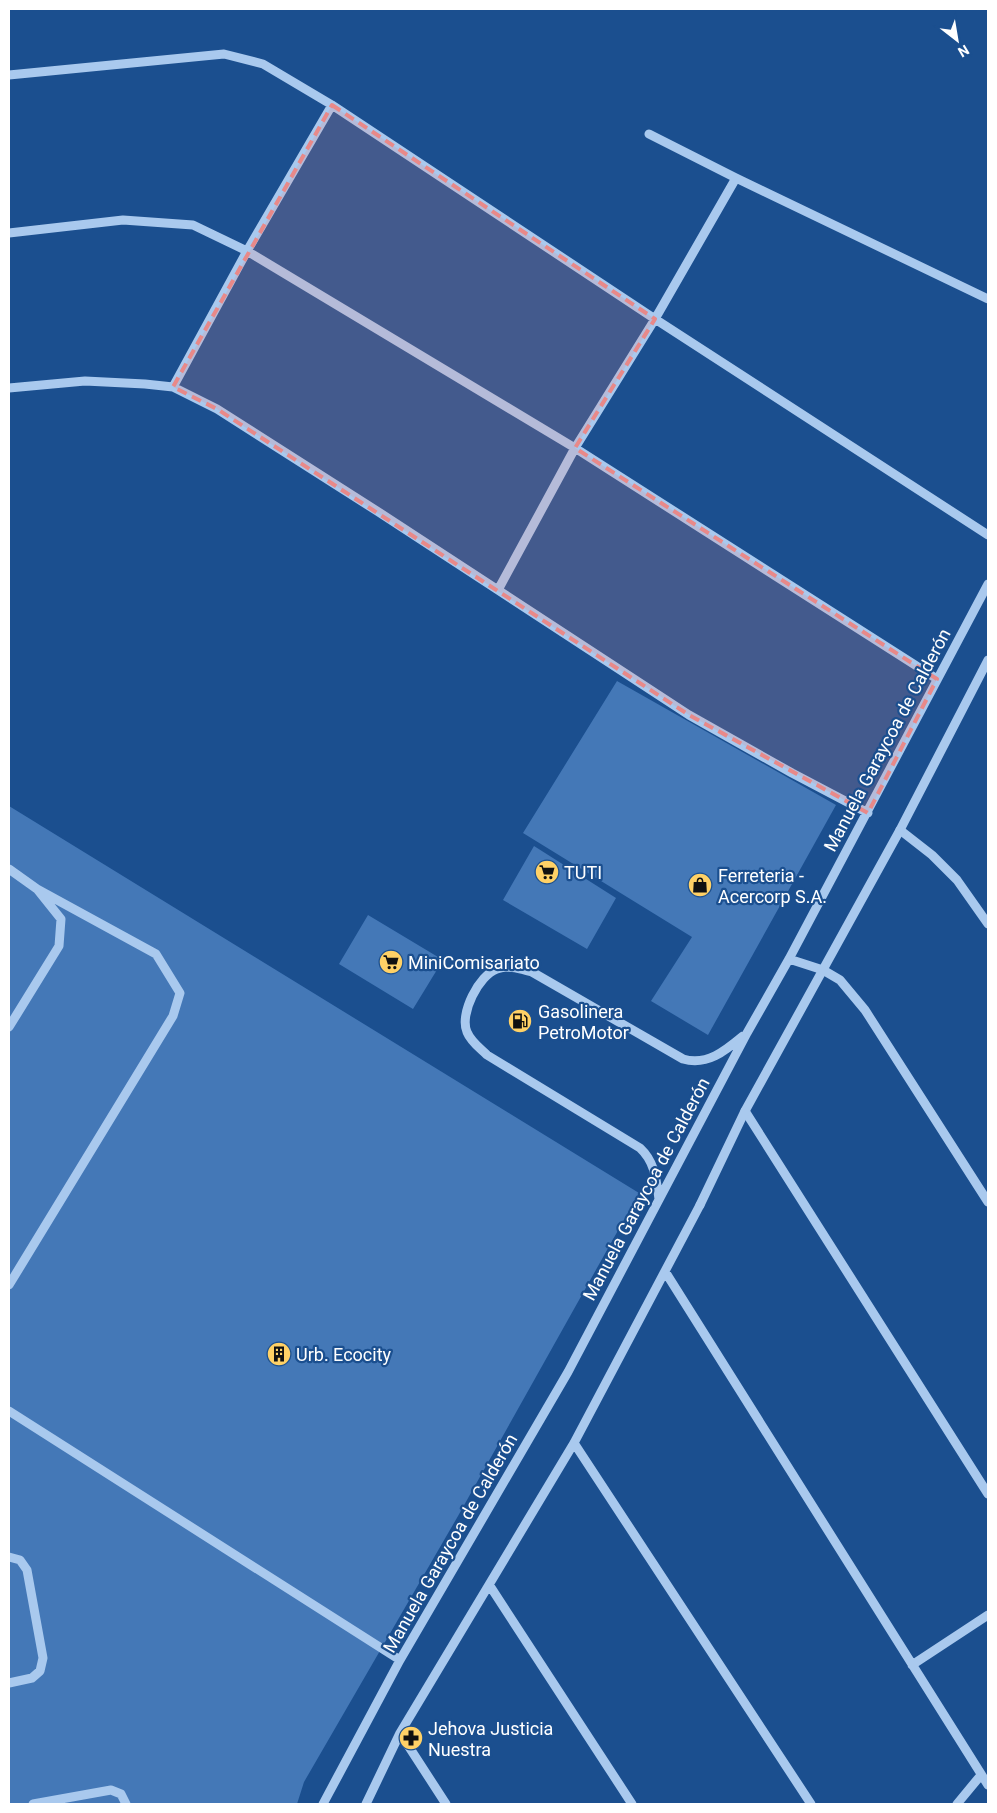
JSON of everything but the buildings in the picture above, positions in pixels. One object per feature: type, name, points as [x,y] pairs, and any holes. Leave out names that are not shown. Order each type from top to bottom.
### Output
[{"type":"street","points":[[9,75],[224,54],[263,64],[332,105],[655,319],[988,535]]},
{"type":"street","points":[[173,387],[247,251],[332,105]]},
{"type":"street","points":[[649,134],[988,299]]},
{"type":"street","points":[[498,590],[574,448],[655,319],[736,178]]},
{"type":"street","points":[[9,233],[123,220],[193,225],[247,251],[574,448],[937,679]]},
{"type":"street","points":[[9,388],[85,382],[173,387],[217,409],[690,715],[792,773],[868,813]]},
{"type":"street","name":"Manuela Garaycoa de Calderón","points":[[323,1804],[400,1660],[568,1372],[747,1033],[868,813],[988,584]]},
{"type":"street","points":[[366,1804],[400,1733],[490,1586],[574,1443],[666,1273],[744,1111],[900,830],[988,662]]},
{"type":"street","points":[[900,830],[932,855],[957,880],[988,924]]},
{"type":"street","points":[[9,868],[37,889],[156,954],[180,992],[173,1016],[9,1285]]},
{"type":"street","points":[[9,1026],[59,946],[61,919],[37,889]]},
{"type":"street","points":[[789,959],[823,970],[840,980],[865,1010],[988,1202]]},
{"type":"street","points":[[659,1199],[654,1168],[648,1155],[640,1148],[487,1055],[472,1041],[466,1030],[465,1017],[476,989],[489,973],[498,969],[513,967],[532,972],[682,1059],[693,1062],[710,1059],[724,1052],[747,1033]]},
{"type":"street","points":[[744,1111],[988,1494]]},
{"type":"street","points":[[666,1273],[988,1785]]},
{"type":"street","points":[[9,1411],[400,1660]]},
{"type":"street","points":[[574,1443],[811,1804]]},
{"type":"street","points":[[9,1557],[20,1560],[27,1570],[43,1658],[40,1672],[32,1678],[9,1683]]},
{"type":"street","points":[[490,1586],[632,1804]]},
{"type":"street","points":[[912,1665],[988,1616]]},
{"type":"street","points":[[400,1733],[446,1804]]},
{"type":"street","points":[[957,1804],[982,1775]]},
{"type":"street","points":[[33,1804],[111,1790],[121,1794],[126,1804]]},
{"type":"highlighted area","points":[[332,105],[655,319],[575,448],[937,679],[868,813],[689,715],[217,409],[173,387]]},
{"type":"place","name":"TUTI","points":[[547,872]]},
{"type":"place","name":"Ferreteria - Acercorp S.A.","points":[[700,885]]},
{"type":"place","name":"MiniComisariato","points":[[391,962]]},
{"type":"place","name":"Gasolinera PetroMotor","points":[[520,1021]]},
{"type":"place","name":"Urb. Ecocity","points":[[279,1354]]},
{"type":"place","name":"Jehova Justicia Nuestra","points":[[411,1738]]}]
